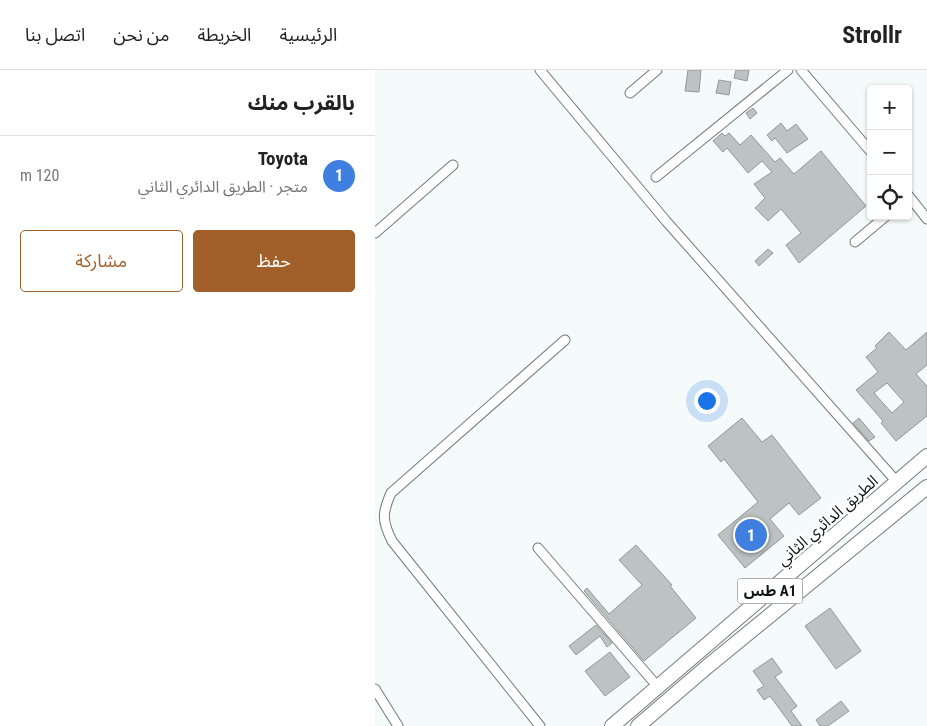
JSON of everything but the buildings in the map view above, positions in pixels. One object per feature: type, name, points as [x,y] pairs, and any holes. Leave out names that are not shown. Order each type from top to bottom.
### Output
[{"type":"highway","name":"الطريق الدائري الثاني","points":[[612,726],[925,458]]},
{"type":"highway","name":"طس A1","points":[[638,726],[926,492]]},
{"type":"street","points":[[540,70],[666,220],[897,482]]},
{"type":"street","points":[[629,93],[657,70]]},
{"type":"street","points":[[656,177],[788,70]]},
{"type":"street","points":[[801,70],[867,147]]},
{"type":"street","points":[[375,233],[453,165]]},
{"type":"street","points":[[912,201],[927,219]]},
{"type":"street","points":[[855,242],[881,220]]},
{"type":"street","points":[[540,726],[392,541],[384,525],[385,507],[391,493],[565,340]]},
{"type":"street","points":[[538,548],[658,687]]},
{"type":"street","points":[[375,689],[398,726]]},
{"type":"place","name":"Toyota","points":[[751,535]]}]
